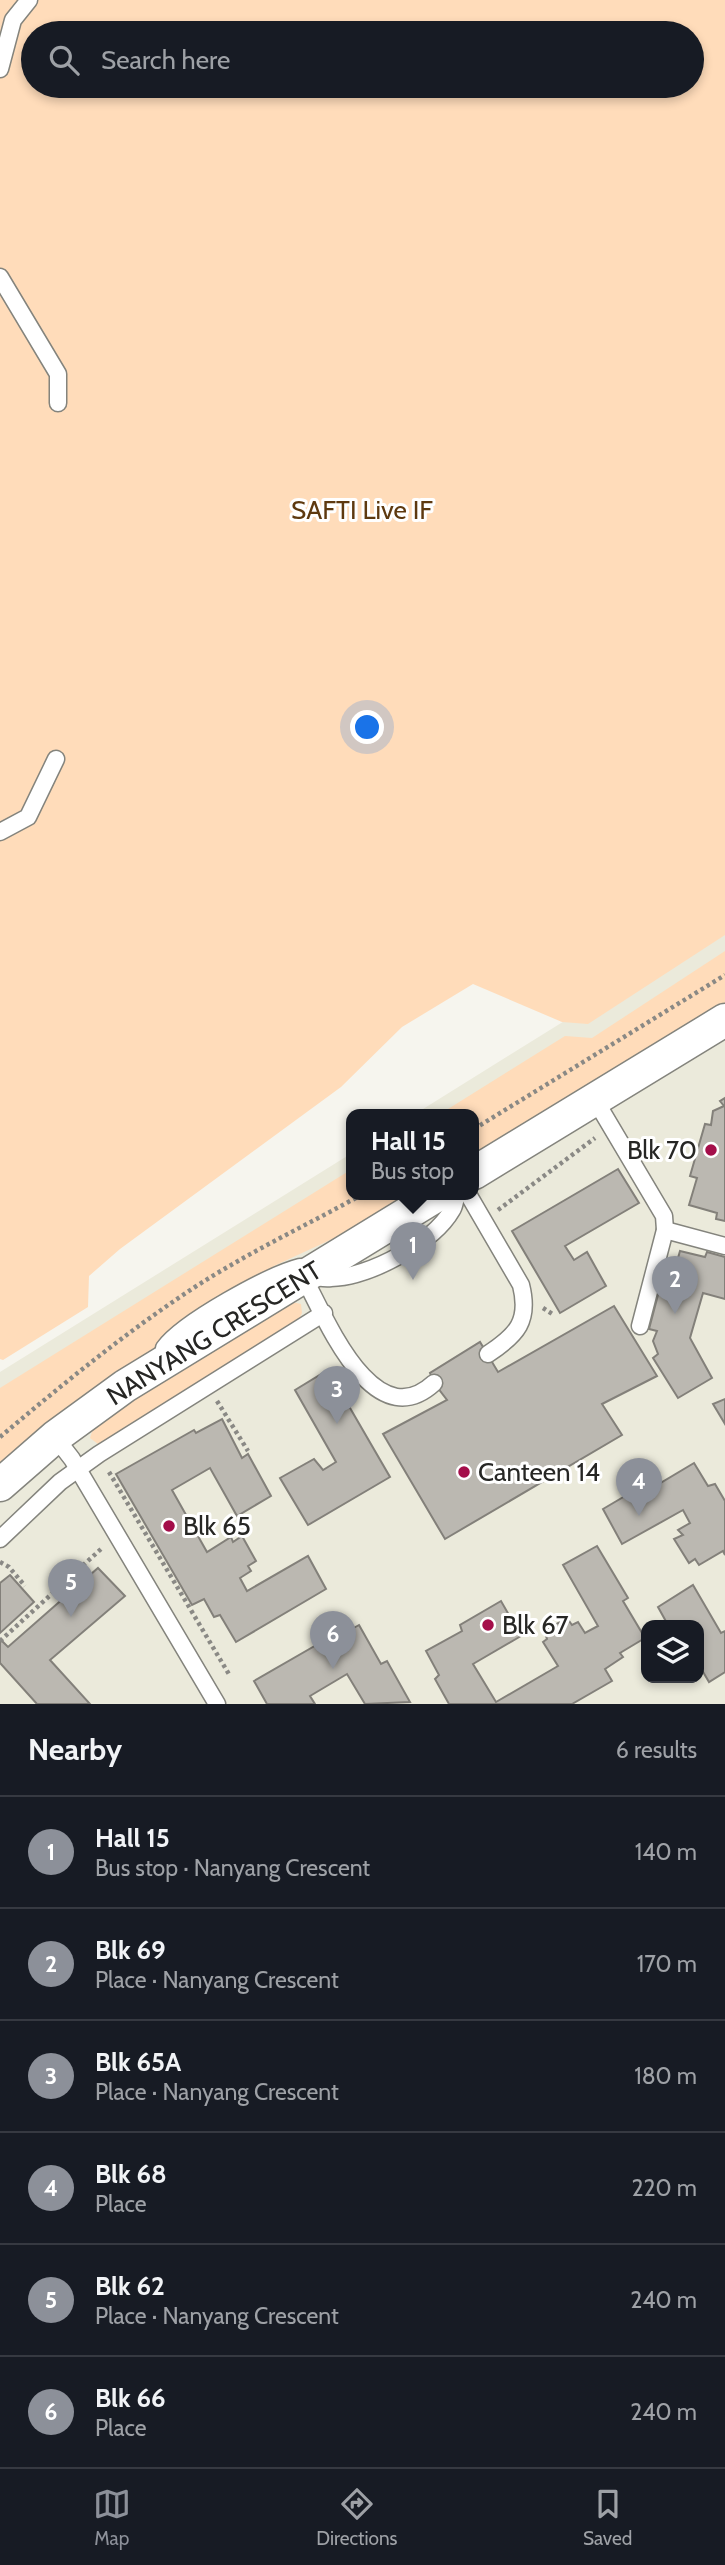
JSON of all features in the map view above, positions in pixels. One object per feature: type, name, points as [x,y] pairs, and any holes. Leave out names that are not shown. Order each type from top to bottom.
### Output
[{"type":"street","points":[[479,1169],[725,1020]]},
{"type":"street","name":"NANYANG CRESCENT","points":[[0,1485],[55,1437],[125,1385],[429,1200]]},
{"type":"lane","points":[[0,69],[13,19],[29,0]]},
{"type":"lane","points":[[0,276],[58,374],[58,403]]},
{"type":"lane","points":[[0,832],[28,817],[56,759]]},
{"type":"lane","points":[[594,1098],[664,1216],[665,1230],[640,1326]]},
{"type":"lane","points":[[303,1276],[333,1279],[361,1272],[396,1258],[431,1234],[453,1209],[455,1200]]},
{"type":"lane","points":[[471,1200],[521,1284],[523,1294],[522,1322],[507,1341],[488,1354]]},
{"type":"lane","points":[[665,1230],[725,1246]]},
{"type":"lane","points":[[147,1373],[167,1344],[231,1299],[283,1271],[331,1259]]},
{"type":"lane","points":[[303,1276],[349,1359],[367,1383],[392,1396],[420,1394],[434,1383]]},
{"type":"lane","points":[[0,1539],[60,1482],[99,1454],[324,1313]]},
{"type":"lane","points":[[55,1437],[78,1470],[217,1704]]},
{"type":"path","points":[[479,1126],[725,975]]},
{"type":"path","points":[[541,1307],[554,1315]]},
{"type":"path","points":[[225,1413],[248,1451]]},
{"type":"path","points":[[99,1454],[126,1504],[230,1676]]},
{"type":"path","points":[[0,1640],[101,1549]]},
{"type":"path","points":[[0,1562],[9,1567],[25,1586]]},
{"type":"shaded area","points":[[725,921],[725,1704],[0,1704],[0,1372],[346,1157],[346,1200],[479,1200],[479,1109],[423,1109]]},
{"type":"green space","name":"SAFTI Live IF","points":[[0,0],[725,0],[725,935],[588,1024],[562,1022],[473,984],[402,1027],[341,1087],[120,1249],[89,1276],[88,1307],[3,1360],[0,1359]]},
{"type":"green space","points":[[725,951],[725,1003],[479,1152],[479,1109],[448,1109],[565,1036],[592,1038]]},
{"type":"green space","points":[[346,1173],[346,1200],[401,1200],[356,1228],[274,1266],[193,1320],[0,1467],[0,1388]]},
{"type":"green space","points":[[292,1302],[301,1304],[302,1313],[298,1321],[98,1444],[90,1438],[94,1425],[101,1418]]},
{"type":"building","name":"Blk 70","points":[[725,1098],[725,1221],[716,1219],[717,1213],[689,1205],[697,1178],[690,1176],[705,1124],[711,1125],[713,1111],[724,1106],[720,1101]]},
{"type":"building","points":[[618,1169],[639,1203],[565,1246],[574,1260],[587,1252],[606,1286],[560,1313],[512,1231]]},
{"type":"building","points":[[680,1251],[705,1257],[707,1252],[725,1257],[725,1299],[703,1293],[690,1338],[712,1378],[678,1398],[653,1358],[658,1354],[653,1341],[657,1331],[649,1329],[663,1276],[672,1279]]},
{"type":"building","points":[[614,1306],[657,1376],[602,1404],[622,1435],[445,1539],[383,1434],[447,1400],[430,1373],[480,1342],[498,1372]]},
{"type":"building","points":[[328,1370],[390,1477],[308,1525],[280,1478],[314,1459],[323,1470],[336,1462],[295,1390]]},
{"type":"building","points":[[725,1399],[725,1424],[713,1404]]},
{"type":"building","name":"Blk 65","points":[[222,1419],[242,1458],[248,1454],[271,1496],[237,1516],[210,1468],[172,1490],[207,1552],[231,1537],[233,1542],[242,1536],[256,1561],[248,1566],[251,1571],[240,1578],[247,1591],[308,1556],[326,1589],[236,1642],[220,1615],[214,1617],[204,1599],[192,1605],[116,1474],[194,1430],[196,1433]]},
{"type":"building","points":[[694,1463],[708,1486],[715,1484],[725,1501],[725,1555],[723,1551],[699,1565],[695,1559],[689,1563],[674,1539],[683,1535],[678,1530],[690,1523],[683,1510],[622,1544],[603,1509],[654,1479],[657,1485]]},
{"type":"building","name":"Blk 67","points":[[597,1546],[628,1598],[623,1601],[641,1631],[641,1640],[620,1653],[623,1657],[605,1669],[612,1681],[572,1704],[449,1704],[435,1679],[439,1675],[426,1651],[462,1631],[460,1625],[501,1601],[521,1636],[473,1664],[496,1702],[558,1666],[543,1642],[547,1639],[544,1631],[567,1618],[572,1625],[578,1622],[585,1633],[598,1626],[563,1565]]},
{"type":"building","points":[[98,1568],[125,1596],[50,1660],[90,1704],[37,1704],[0,1663],[0,1639],[8,1647]]},
{"type":"building","points":[[10,1575],[34,1602],[0,1633],[0,1583]]},
{"type":"building","points":[[693,1585],[721,1633],[725,1631],[725,1672],[709,1682],[704,1674],[704,1620],[665,1620],[658,1607]]},
{"type":"building","points":[[359,1625],[381,1664],[387,1661],[410,1702],[365,1704],[347,1674],[310,1696],[315,1704],[267,1704],[254,1681],[332,1636],[334,1639]]},
{"type":"place","name":"Blk 70","points":[[711,1150]]},
{"type":"place","name":"Hall 15","points":[[413,1280]]},
{"type":"place","name":"Blk 69","points":[[675,1314]]},
{"type":"place","name":"Blk 65A","points":[[337,1424]]},
{"type":"place","name":"Canteen 14","points":[[464,1472]]},
{"type":"place","name":"Blk 68","points":[[639,1516]]},
{"type":"place","name":"Blk 65","points":[[169,1526]]},
{"type":"place","name":"Blk 62","points":[[71,1617]]},
{"type":"place","name":"Blk 67","points":[[488,1625]]},
{"type":"place","name":"Blk 66","points":[[333,1669]]}]
